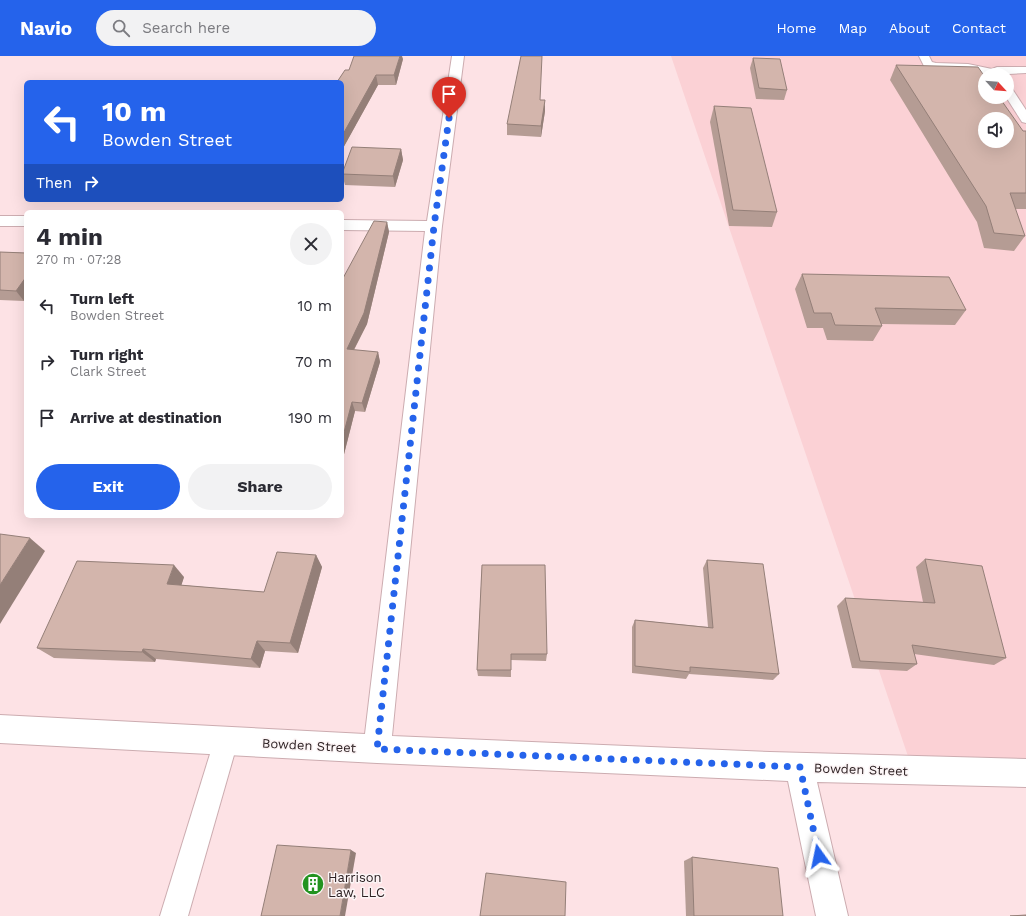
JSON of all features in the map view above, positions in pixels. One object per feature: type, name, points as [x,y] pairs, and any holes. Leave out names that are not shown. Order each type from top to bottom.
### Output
[{"type":"street","points":[[377,749],[434,226],[458,56]]},
{"type":"street","points":[[0,221],[24,221]]},
{"type":"street","points":[[344,225],[434,226]]},
{"type":"street","name":"Bowden Street","points":[[0,729],[377,749],[800,767],[1026,772]]},
{"type":"street","points":[[800,767],[832,916]]},
{"type":"lane","points":[[924,56],[928,64],[935,66],[968,67],[978,70]]},
{"type":"lane","points":[[1014,70],[1026,70]]},
{"type":"lane","points":[[1014,100],[1026,119]]},
{"type":"lane","points":[[174,916],[226,741]]},
{"type":"shaded area","points":[[671,56],[1026,56],[1026,778],[913,771]]},
{"type":"building","points":[[354,56],[400,56],[394,75],[376,75],[344,132],[344,80],[338,80],[345,70],[349,70]]},
{"type":"building","points":[[521,56],[542,56],[540,100],[545,100],[541,126],[507,124]]},
{"type":"building","points":[[753,58],[780,59],[787,90],[759,88]]},
{"type":"building","points":[[896,65],[978,67],[978,104],[1004,104],[1010,112],[978,112],[978,148],[1014,148],[1014,118],[1023,131],[1026,131],[1026,193],[1010,193],[1025,236],[994,233],[986,206]]},
{"type":"building","points":[[714,106],[751,108],[777,212],[733,210]]},
{"type":"building","points":[[352,147],[401,149],[393,176],[344,174],[344,169]]},
{"type":"building","points":[[374,221],[387,222],[364,313],[347,349],[378,352],[362,403],[352,402],[344,432],[344,276]]},
{"type":"building","points":[[0,252],[24,253],[24,280],[16,291],[0,290]]},
{"type":"building","points":[[802,274],[949,277],[966,310],[875,308],[882,326],[835,325],[831,313],[814,313]]},
{"type":"building","points":[[0,534],[30,538],[0,585]]},
{"type":"building","points":[[277,552],[316,555],[290,643],[257,641],[251,659],[143,649],[142,652],[37,648],[77,561],[174,565],[167,584],[264,592]]},
{"type":"building","points":[[925,559],[982,566],[1006,658],[912,645],[917,664],[860,661],[845,598],[935,603]]},
{"type":"building","points":[[707,560],[763,564],[779,674],[690,667],[690,672],[635,666],[635,620],[713,628]]},
{"type":"building","points":[[482,565],[545,565],[547,654],[511,654],[511,670],[477,670]]},
{"type":"building","name":"Harrison Law, LLC","points":[[277,845],[351,850],[340,916],[261,916]]},
{"type":"building","points":[[692,857],[778,868],[783,916],[694,916]]},
{"type":"building","points":[[486,873],[566,882],[565,916],[480,916]]},
{"type":"place","name":"Harrison Law, LLC","points":[[313,884]]},
{"type":"route","points":[[449,118],[434,226],[377,749],[800,767],[819,856]]}]
